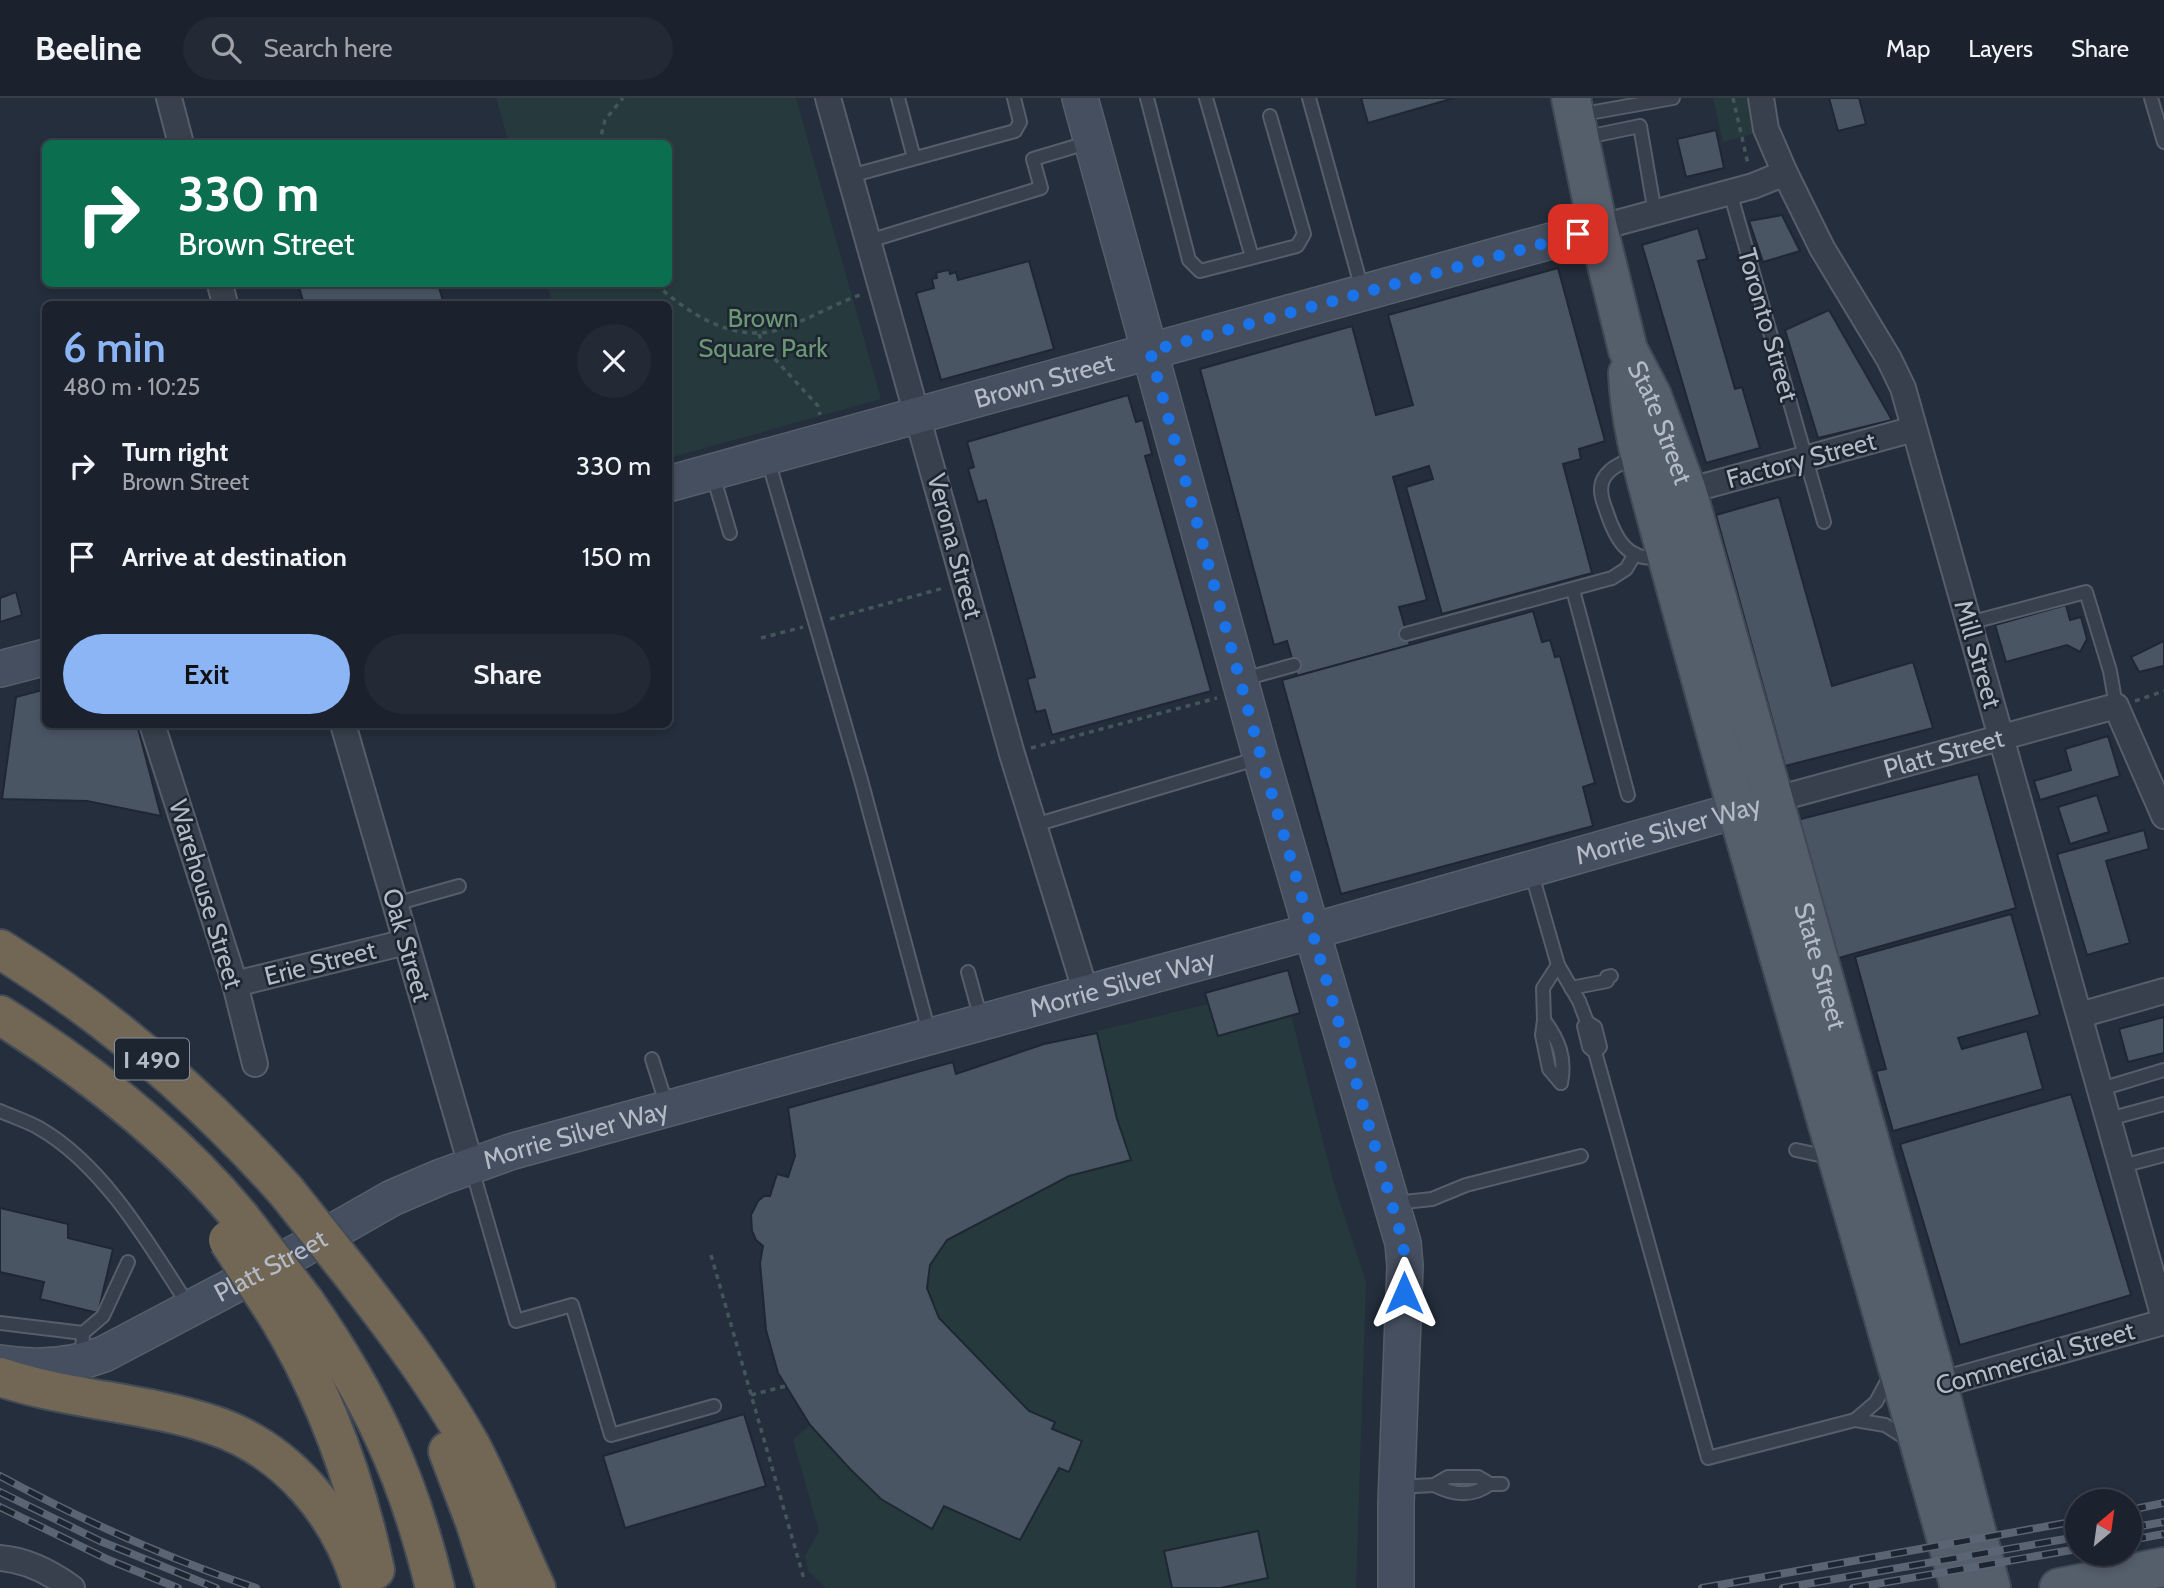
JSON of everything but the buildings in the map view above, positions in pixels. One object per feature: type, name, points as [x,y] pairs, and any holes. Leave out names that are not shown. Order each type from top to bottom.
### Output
[{"type":"highway","name":"I 490","points":[[0,948],[76,1000],[143,1052],[225,1126],[286,1191],[352,1274],[394,1337],[427,1402],[463,1487],[496,1588]]},
{"type":"highway","points":[[0,1016],[69,1060],[140,1115],[194,1165],[230,1224],[291,1308],[354,1377],[387,1440],[414,1508],[435,1588]]},
{"type":"highway","points":[[352,1274],[417,1360],[465,1437],[495,1495],[536,1588]]},
{"type":"highway","points":[[291,1308],[304,1364],[334,1432],[367,1534],[378,1588]]},
{"type":"highway","points":[[0,1377],[68,1395],[191,1419],[243,1438],[287,1467],[319,1501],[345,1541],[362,1588]]},
{"type":"main road","points":[[1080,98],[1261,757],[1403,1242],[1405,1266],[1396,1588]]},
{"type":"main road","name":"State Street","points":[[1574,117],[1628,350],[1651,396],[1687,491],[1755,805],[1822,1141],[1894,1353],[1922,1389],[1924,1457],[1960,1588]]},
{"type":"main road","name":"Brown Street","points":[[672,483],[1598,228]]},
{"type":"main road","name":"State Street","points":[[1628,350],[1628,383],[1651,554],[1755,805],[1922,1389],[1992,1588]]},
{"type":"main road","points":[[0,669],[42,658]]},
{"type":"main road","name":"Morrie Silver Way","points":[[471,1166],[510,1152],[1313,931],[1755,805]]},
{"type":"main road","name":"Platt Street","points":[[0,1363],[32,1367],[78,1353],[104,1354],[299,1251],[392,1198],[471,1166]]},
{"type":"main road","points":[[2059,1588],[2164,1567]]},
{"type":"street","points":[[169,98],[180,140]]},
{"type":"street","name":"Verona Street","points":[[828,98],[1013,754],[1086,993]]},
{"type":"street","name":"Mill Street","points":[[1761,98],[1766,129],[1784,173],[1829,260],[1895,369],[2101,1089],[2164,1320]]},
{"type":"street","name":"Brown Street","points":[[1598,228],[1753,186],[1784,173]]},
{"type":"street","name":"Factory Street","points":[[1687,491],[1914,429]]},
{"type":"street","points":[[2123,704],[2164,816]]},
{"type":"street","name":"Platt Street","points":[[1755,805],[2123,704]]},
{"type":"street","name":"Warehouse Street","points":[[153,728],[235,984],[255,1064]]},
{"type":"street","name":"Oak Street","points":[[344,728],[471,1166]]},
{"type":"street","name":"Erie Street","points":[[235,984],[406,942]]},
{"type":"street","points":[[2080,1015],[2164,991]]},
{"type":"street","name":"Commercial Street","points":[[1922,1389],[2164,1320]]},
{"type":"street","points":[[0,1558],[27,1563],[55,1576],[72,1588]]},
{"type":"lane","points":[[898,98],[914,158]]},
{"type":"lane","points":[[850,176],[1015,131],[1020,122],[1014,98]]},
{"type":"lane","points":[[1147,98],[1189,260],[1200,271],[1297,246],[1304,233],[1270,116]]},
{"type":"lane","points":[[1206,98],[1252,257]]},
{"type":"lane","points":[[1309,98],[1363,293]]},
{"type":"lane","points":[[1574,117],[1673,98]]},
{"type":"lane","points":[[2151,98],[2164,142]]},
{"type":"lane","points":[[1574,117],[1640,126],[1655,213]]},
{"type":"lane","points":[[869,241],[1041,188],[1033,159],[1092,141]]},
{"type":"lane","name":"Toronto Street","points":[[1730,192],[1824,522]]},
{"type":"lane","points":[[767,457],[862,780],[930,1036]]},
{"type":"lane","points":[[712,472],[730,533]]},
{"type":"lane","points":[[1406,634],[1617,576],[1651,554]]},
{"type":"lane","points":[[1573,590],[1628,795]]},
{"type":"lane","points":[[1969,623],[2086,592],[2123,704]]},
{"type":"lane","points":[[1242,686],[1294,665]]},
{"type":"lane","points":[[1035,825],[1261,757]]},
{"type":"lane","points":[[1530,869],[1558,965],[1587,1022],[1584,1026],[1589,1047],[1595,1052],[1708,1458],[1855,1420],[1881,1395],[1893,1366],[1894,1353]]},
{"type":"lane","points":[[395,904],[459,886]]},
{"type":"lane","points":[[1544,1020],[1543,988],[1558,965]]},
{"type":"lane","points":[[968,972],[982,1021]]},
{"type":"lane","points":[[1571,988],[1607,981],[1609,976]]},
{"type":"lane","points":[[652,1059],[668,1108]]},
{"type":"lane","points":[[2101,1089],[2164,1070]]},
{"type":"lane","points":[[2109,1119],[2164,1104]]},
{"type":"lane","points":[[0,1111],[39,1128],[57,1140],[104,1185],[134,1221],[190,1308]]},
{"type":"lane","points":[[2122,1166],[2164,1155]]},
{"type":"lane","points":[[1392,1204],[1432,1199],[1466,1185],[1581,1156]]},
{"type":"lane","points":[[471,1166],[516,1321],[572,1305],[611,1435],[714,1406]]},
{"type":"lane","points":[[0,1323],[78,1353],[103,1316],[128,1262]]},
{"type":"lane","points":[[1855,1420],[1878,1422],[1894,1429],[1924,1457]]},
{"type":"lane","points":[[1397,1487],[1434,1485],[1448,1477],[1478,1477],[1496,1484]]},
{"type":"path","points":[[600,140],[605,120],[623,98]]},
{"type":"path","points":[[1733,98],[1748,164]]},
{"type":"path","points":[[660,287],[702,318],[737,331],[759,334],[800,322],[841,301],[882,288]]},
{"type":"path","points":[[759,334],[764,346],[818,406],[828,440]]},
{"type":"path","points":[[761,638],[965,583]]},
{"type":"path","points":[[1013,754],[1242,686]]},
{"type":"path","points":[[2123,704],[2164,691]]},
{"type":"path","points":[[711,1255],[804,1579]]},
{"type":"path","points":[[751,1395],[786,1386]]},
{"type":"green space","name":"Brown Square Park","points":[[496,98],[796,98],[881,399],[672,457],[672,301],[552,301],[548,287],[672,287],[672,140],[508,140]]},
{"type":"green space","points":[[1713,98],[1750,98],[1748,106],[1754,134],[1723,142]]},
{"type":"green space","points":[[1288,970],[1300,1013],[1291,1016],[1334,1184],[1366,1282],[1356,1588],[826,1588],[808,1571],[805,1556],[819,1531],[793,1440],[810,1425],[778,1373],[760,1263],[763,1246],[752,1230],[753,1213],[758,1201],[770,1196],[777,1174],[788,1177],[795,1156],[788,1108],[953,1062],[956,1074],[1044,1044],[1208,1004],[1205,993]]},
{"type":"railway","points":[[0,1476],[126,1538],[256,1588]]},
{"type":"railway","points":[[0,1492],[100,1541],[216,1588]]},
{"type":"railway","points":[[2142,1508],[2164,1503]]},
{"type":"railway","points":[[0,1507],[109,1560],[178,1588]]},
{"type":"railway","points":[[2142,1526],[2164,1522]]},
{"type":"railway","points":[[1702,1588],[2065,1523]]},
{"type":"railway","points":[[2142,1538],[2164,1534]]},
{"type":"railway","points":[[1783,1588],[2065,1539]]},
{"type":"railway","points":[[1853,1588],[2065,1551]]},
{"type":"route","points":[[1404,1293],[1403,1242],[1261,757],[1150,351],[1578,234]]}]
